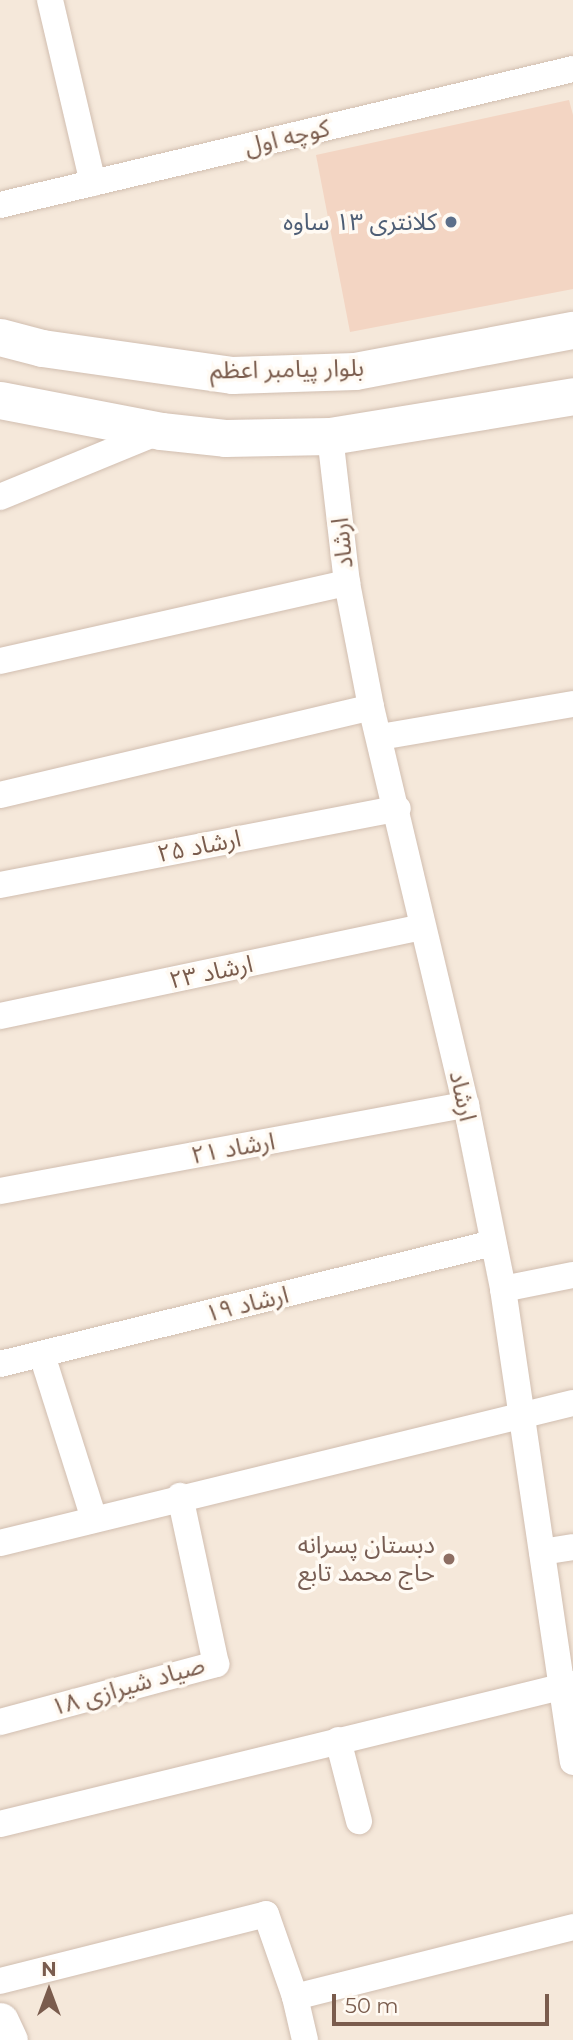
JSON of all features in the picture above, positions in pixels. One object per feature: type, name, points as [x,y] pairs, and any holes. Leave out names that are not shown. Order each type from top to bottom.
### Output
[{"type":"main road","name":"بلوار پیامبر اعظم","points":[[0,337],[42,348],[232,375],[355,372],[573,330]]},
{"type":"main road","points":[[0,400],[161,431],[225,438],[330,436],[573,396]]},
{"type":"main road","points":[[0,2021],[9,2040]]},
{"type":"street","points":[[50,0],[93,183]]},
{"type":"street","name":"کوچه اول","points":[[0,205],[573,69]]},
{"type":"street","points":[[0,497],[161,431]]},
{"type":"street","name":"ارشاد","points":[[330,436],[347,583],[371,707],[398,808],[421,928],[466,1105],[503,1289],[542,1552],[567,1685],[573,1762]]},
{"type":"street","points":[[0,662],[347,583]]},
{"type":"street","points":[[380,737],[573,704]]},
{"type":"street","points":[[0,795],[371,707]]},
{"type":"street","name":"ارشاد ۲۵","points":[[0,885],[398,808]]},
{"type":"street","name":"ارشاد ۲۳","points":[[0,1016],[421,928]]},
{"type":"street","name":"ارشاد ۲۱","points":[[0,1191],[466,1105]]},
{"type":"street","name":"ارشاد ۱۹","points":[[0,1364],[493,1243]]},
{"type":"street","points":[[503,1289],[573,1275]]},
{"type":"street","points":[[42,1355],[94,1518]]},
{"type":"street","points":[[0,1543],[180,1496],[521,1413],[573,1403]]},
{"type":"street","name":"صیاد شیرازی ۱۸","points":[[0,1722],[215,1664],[180,1496]]},
{"type":"street","points":[[542,1552],[573,1547]]},
{"type":"street","points":[[0,1824],[567,1685]]},
{"type":"street","points":[[338,1740],[359,1821]]},
{"type":"street","points":[[0,1981],[266,1914],[295,1997],[304,2040]]},
{"type":"street","points":[[295,1997],[573,1927]]},
{"type":"shaded area","points":[[0,0],[573,0],[573,2040],[0,2040]]},
{"type":"building","name":"کلانتری ۱۳ ساوه","points":[[569,100],[573,115],[573,289],[350,332],[316,155]]},
{"type":"place","name":"کلانتری ۱۳ ساوه","points":[[451,222]]},
{"type":"place","name":"دبستان پسرانه حاج محمد تابع","points":[[449,1559]]}]
